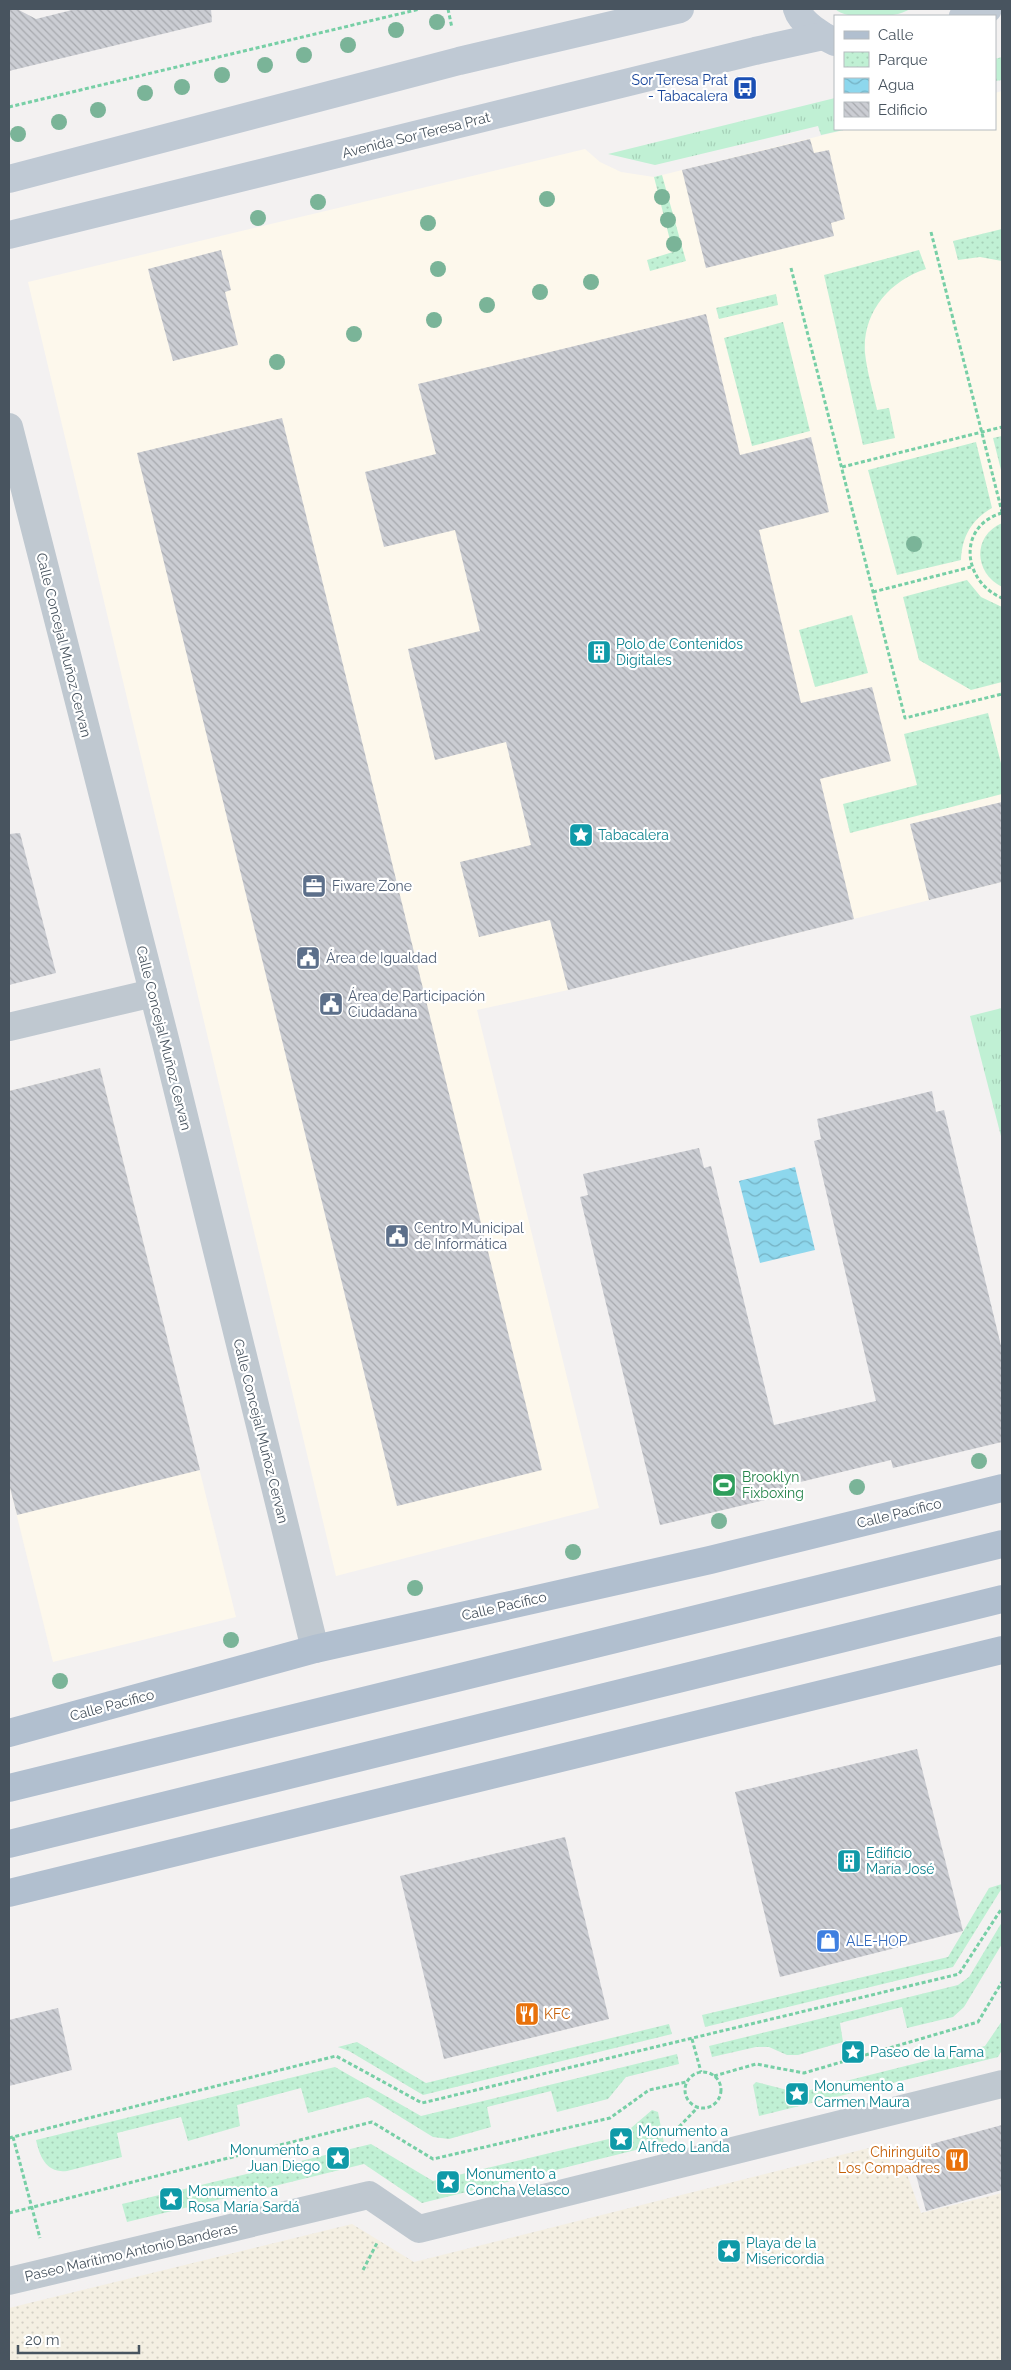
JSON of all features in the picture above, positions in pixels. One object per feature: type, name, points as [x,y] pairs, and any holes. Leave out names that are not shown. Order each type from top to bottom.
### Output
[{"type":"main road","points":[[9,179],[459,61],[680,9]]},
{"type":"main road","points":[[797,9],[799,14],[829,39]]},
{"type":"main road","points":[[967,15],[988,9]]},
{"type":"main road","name":"Avenida Sor Teresa Prat","points":[[9,235],[755,51],[829,39]]},
{"type":"main road","name":"Calle Pacífico","points":[[9,1733],[315,1649],[710,1560],[1002,1488]]},
{"type":"main road","points":[[9,1788],[1002,1544]]},
{"type":"main road","points":[[9,1844],[1002,1599]]},
{"type":"main road","points":[[9,1893],[1002,1650]]},
{"type":"street","name":"Calle Concejal Muñoz Cervan","points":[[9,427],[153,993],[315,1649]]},
{"type":"street","points":[[9,1028],[153,993]]},
{"type":"street","name":"Paseo Marítimo Antonio Banderas","points":[[9,2281],[369,2195],[419,2229],[1002,2084]]},
{"type":"path","points":[[9,107],[420,9]]},
{"type":"path","points":[[931,232],[1002,513],[984,523],[975,535],[970,550],[972,568],[978,581],[989,593],[1002,598]]},
{"type":"path","points":[[791,268],[905,718],[1002,694]]},
{"type":"path","points":[[842,467],[1002,427]]},
{"type":"path","points":[[873,592],[972,568]]},
{"type":"path","points":[[48,2271],[32,2207],[11,2138],[336,2056],[422,2103],[959,1974],[1002,1908]]},
{"type":"path","points":[[714,2076],[756,2064],[804,2073],[978,2022],[1002,1982]]},
{"type":"path","points":[[692,2038],[701,2072]]},
{"type":"path","points":[[701,2072],[708,2072],[720,2083],[721,2094],[717,2102],[708,2108],[698,2107],[689,2101],[685,2092],[686,2082],[692,2075],[701,2072]]},
{"type":"path","points":[[9,2213],[372,2122],[433,2159],[610,2118],[649,2090],[686,2082]]},
{"type":"shaded area","name":"Tabacalera","points":[[1002,91],[1002,882],[568,990],[477,1010],[599,1508],[336,1576],[28,282],[585,149],[600,162],[621,172],[654,177],[844,130],[996,130],[996,93]]},
{"type":"shaded area","points":[[100,1068],[236,1617],[53,1662],[9,1484],[9,1091]]},
{"type":"green space","points":[[835,9],[910,9],[894,15],[850,15]]},
{"type":"green space","points":[[1002,57],[1002,80],[996,81],[996,59]]},
{"type":"green space","points":[[834,98],[834,130],[844,130],[821,135],[818,126],[655,165],[608,154]]},
{"type":"green space","points":[[662,175],[686,261],[650,271],[647,260],[673,252],[654,177]]},
{"type":"green space","points":[[1002,229],[1002,261],[980,257],[958,260],[953,241]]},
{"type":"green space","points":[[919,250],[926,269],[913,274],[890,290],[873,312],[865,338],[866,360],[877,410],[889,408],[895,438],[863,445],[824,275]]},
{"type":"green space","points":[[776,294],[778,305],[719,319],[716,308]]},
{"type":"green space","points":[[783,322],[810,431],[752,446],[724,338]]},
{"type":"green space","points":[[1002,436],[1002,474],[993,438]]},
{"type":"green space","points":[[976,442],[992,508],[978,518],[969,530],[963,544],[961,560],[897,575],[868,470]]},
{"type":"green space","points":[[1002,523],[1002,587],[986,573],[980,555],[981,545],[985,537],[992,529]]},
{"type":"green space","points":[[967,580],[981,597],[1002,607],[1002,682],[971,690],[919,660],[903,597]]},
{"type":"green space","points":[[852,615],[868,673],[815,687],[799,630]]},
{"type":"green space","points":[[988,713],[1002,767],[1002,794],[850,833],[843,804],[917,785],[904,734]]},
{"type":"green space","points":[[1002,1008],[1002,1140],[970,1016]]},
{"type":"green space","points":[[1002,1884],[1002,1888],[953,1967],[705,2027],[702,2015],[948,1957],[989,1888]]},
{"type":"green space","points":[[1002,1922],[1002,1944],[964,2007],[953,2017],[907,2028],[902,2007],[840,2023],[843,2042],[798,2055],[787,2055],[769,2047],[756,2047],[712,2057],[709,2046],[958,1985],[969,1977]]},
{"type":"green space","points":[[1002,2021],[1002,2050],[998,2057],[759,2116],[753,2085],[756,2082],[791,2091],[810,2090],[985,2046]]},
{"type":"green space","points":[[669,2024],[672,2034],[423,2095],[349,2051],[338,2047],[357,2042],[426,2083]]},
{"type":"green space","points":[[677,2054],[679,2064],[626,2077],[608,2099],[557,2112],[551,2091],[487,2107],[491,2127],[449,2139],[433,2137],[368,2097],[308,2113],[301,2088],[237,2105],[240,2126],[188,2141],[181,2117],[117,2133],[122,2157],[67,2171],[54,2169],[45,2163],[36,2140],[335,2067],[421,2116]]},
{"type":"green space","points":[[652,2110],[658,2112],[664,2143],[422,2203],[364,2164],[127,2222],[122,2204],[371,2144],[433,2181],[617,2137]]},
{"type":"sand","name":"Playa de la Misericordia","points":[[885,2144],[895,2178],[907,2174],[921,2213],[1002,2193],[1002,2361],[9,2361],[9,2308],[352,2224],[414,2262]]},
{"type":"water","points":[[795,1167],[815,1250],[760,1263],[739,1181]]},
{"type":"building","points":[[9,9],[17,9],[36,19],[76,9],[211,9],[212,22],[9,71]]},
{"type":"building","points":[[810,139],[814,153],[829,150],[845,219],[831,223],[834,236],[706,268],[682,170]]},
{"type":"building","points":[[221,250],[231,290],[225,292],[238,345],[173,361],[148,269]]},
{"type":"building","name":"Polo de Contenidos Digitales","points":[[706,314],[740,455],[811,437],[829,512],[759,530],[801,703],[872,687],[891,761],[820,779],[854,919],[568,990],[550,920],[479,937],[460,862],[531,845],[506,742],[435,760],[408,649],[480,631],[455,530],[384,547],[365,472],[436,454],[418,384]]},
{"type":"building","points":[[282,418],[542,1470],[397,1506],[137,453]]},
{"type":"building","points":[[1002,802],[1002,882],[929,900],[910,824]]},
{"type":"building","points":[[20,833],[56,973],[9,985],[9,834]]},
{"type":"building","points":[[100,1068],[200,1470],[17,1515],[9,1484],[9,1091]]},
{"type":"building","points":[[932,1091],[936,1112],[944,1110],[1002,1350],[1002,1442],[893,1468],[891,1460],[788,1485],[790,1494],[660,1525],[580,1197],[588,1195],[583,1174],[699,1148],[704,1168],[711,1166],[774,1425],[876,1401],[814,1141],[821,1139],[817,1119]]},
{"type":"building","name":"Edificio María José","points":[[917,1749],[963,1931],[780,1977],[735,1792]]},
{"type":"building","points":[[565,1837],[609,2019],[444,2059],[400,1876]]},
{"type":"building","points":[[58,2008],[72,2070],[9,2086],[9,2020]]},
{"type":"building","name":"Chiringuito Los Compadres","points":[[1002,2125],[1002,2190],[926,2211],[909,2150]]},
{"type":"place","name":"Sor Teresa Prat - Tabacalera","points":[[745,88]]},
{"type":"place","name":"Polo de Contenidos Digitales","points":[[599,652]]},
{"type":"place","name":"Tabacalera","points":[[581,835]]},
{"type":"place","name":"Fiware Zone","points":[[314,886]]},
{"type":"place","name":"Área de Igualdad","points":[[308,958]]},
{"type":"place","name":"Área de Participación Ciudadana","points":[[331,1004]]},
{"type":"place","name":"Centro Municipal de Informática","points":[[397,1236]]},
{"type":"place","name":"Brooklyn Fixboxing","points":[[724,1485]]},
{"type":"place","name":"Edificio María José","points":[[849,1861]]},
{"type":"place","name":"ALE-HOP","points":[[828,1941]]},
{"type":"place","name":"KFC","points":[[527,2014]]},
{"type":"place","name":"Paseo de la Fama","points":[[853,2052]]},
{"type":"place","name":"Monumento a Carmen Maura","points":[[797,2094]]},
{"type":"place","name":"Monumento a Alfredo Landa","points":[[621,2139]]},
{"type":"place","name":"Monumento a Juan Diego","points":[[338,2158]]},
{"type":"place","name":"Chiringuito Los Compadres","points":[[957,2160]]},
{"type":"place","name":"Monumento a Concha Velasco","points":[[448,2182]]},
{"type":"place","name":"Monumento a Rosa María Sardá","points":[[171,2199]]},
{"type":"place","name":"Playa de la Misericordia","points":[[729,2251]]}]
